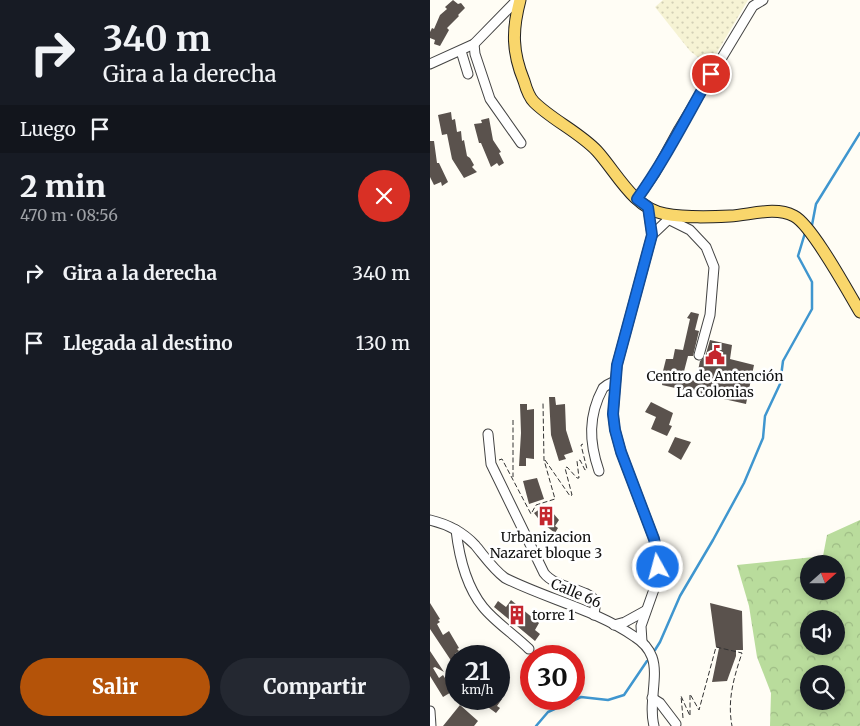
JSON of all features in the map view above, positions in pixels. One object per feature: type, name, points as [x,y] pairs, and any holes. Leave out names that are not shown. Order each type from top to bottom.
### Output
[{"type":"main road","points":[[518,0],[514,22],[514,52],[518,68],[533,101],[593,147],[637,199],[648,207],[671,217],[730,216],[772,211],[794,216],[807,228],[858,305]]},
{"type":"street","points":[[431,61],[461,51],[474,44],[518,0]]},
{"type":"street","points":[[637,199],[655,173],[753,6],[762,0]]},
{"type":"street","points":[[474,44],[475,54],[490,99],[522,143]]},
{"type":"street","points":[[461,51],[468,74]]},
{"type":"street","points":[[648,207],[652,235],[617,365],[613,414],[621,452],[654,539],[658,557],[658,578],[641,626],[642,642],[653,658],[651,712],[654,726]]},
{"type":"street","points":[[652,235],[671,217],[690,230],[706,247],[714,267],[710,314],[699,355]]},
{"type":"street","points":[[599,471],[591,443],[592,424],[601,393],[606,385],[615,381]]},
{"type":"street","points":[[488,434],[492,464],[544,574],[555,583],[591,597],[595,604],[594,615]]},
{"type":"street","name":"Calle 66","points":[[430,520],[456,530],[465,536],[497,572],[505,578],[594,615],[642,642]]},
{"type":"street","points":[[456,530],[458,545],[468,580],[476,597],[489,613],[525,645]]},
{"type":"street","points":[[614,625],[625,622],[645,611]]},
{"type":"street","points":[[652,698],[660,703],[676,724]]},
{"type":"street","points":[[430,711],[431,726]]},
{"type":"path","points":[[492,464],[502,459],[514,478],[531,514],[536,505],[555,499],[544,460],[543,403]]},
{"type":"path","points":[[513,420],[514,478]]},
{"type":"path","points":[[544,460],[570,496],[572,495],[565,468],[567,467],[576,478],[578,478],[577,461],[580,460],[585,470],[588,469],[581,445],[591,443]]},
{"type":"path","points":[[676,724],[683,719],[681,696],[690,716],[690,694],[699,710],[716,647],[742,653],[730,695],[732,726]]},
{"type":"shaded area","points":[[663,0],[748,0],[709,66],[690,51],[655,7]]},
{"type":"green space","points":[[860,520],[860,726],[770,726],[771,693],[757,657],[749,606],[737,565],[800,558],[800,600],[845,600],[845,555],[823,555],[827,535]]},
{"type":"building","points":[[453,0],[458,4],[461,3],[465,8],[447,28],[449,30],[440,46],[434,44],[435,40],[430,38],[430,32],[432,28],[434,29],[440,15],[447,9],[445,7]]},
{"type":"building","points":[[451,112],[452,120],[455,119],[457,132],[461,131],[467,156],[474,165],[472,167],[477,172],[464,178],[452,159],[447,134],[442,135],[438,115]]},
{"type":"building","points":[[489,118],[493,140],[501,152],[499,153],[504,163],[499,166],[497,163],[491,167],[481,143],[479,143],[474,124],[482,123],[481,120]]},
{"type":"building","points":[[430,141],[434,141],[437,163],[439,163],[448,182],[442,186],[441,182],[434,185],[430,177]]},
{"type":"building","points":[[691,312],[699,314],[695,330],[699,331],[693,356],[688,356],[682,379],[696,380],[700,361],[705,357],[710,340],[732,345],[730,359],[754,365],[746,404],[662,385],[664,375],[662,375],[666,359],[673,359],[675,349],[683,350],[690,319],[687,318]]},
{"type":"building","points":[[549,397],[555,397],[556,405],[565,404],[566,430],[573,452],[564,455],[566,459],[559,461],[551,435]]},
{"type":"building","points":[[651,402],[673,413],[669,425],[672,426],[667,436],[651,429],[656,417],[645,412]]},
{"type":"building","points":[[520,404],[527,404],[527,410],[534,409],[534,459],[526,458],[526,466],[519,466]]},
{"type":"building","points":[[675,437],[691,442],[681,460],[668,452]]},
{"type":"building","points":[[537,478],[544,499],[529,504],[523,481]]},
{"type":"building","name":"Urbanizacion Nazaret bloque 3","points":[[546,505],[559,520],[555,526],[558,528],[555,533],[541,522],[534,513]]},
{"type":"building","name":"torre 1","points":[[511,600],[539,623],[535,630],[540,634],[535,641],[494,607],[498,601],[506,607]]},
{"type":"building","points":[[430,603],[440,619],[438,620],[440,622],[437,624],[443,635],[449,631],[457,645],[445,645],[445,652],[430,629]]},
{"type":"building","points":[[710,603],[742,611],[743,650],[736,650],[736,656],[727,681],[712,682],[719,648],[716,647]]},
{"type":"building","points":[[430,651],[444,672],[435,667],[433,668],[439,678],[443,675],[445,678],[445,696],[443,697],[430,676]]},
{"type":"building","points":[[456,710],[466,710],[478,721],[474,726],[443,726]]},
{"type":"waterway","points":[[812,225],[816,204],[860,133]]},
{"type":"waterway","points":[[655,650],[680,596],[744,483],[763,438],[765,416],[780,384],[783,361],[812,309],[812,282],[798,256],[805,233]]},
{"type":"waterway","points":[[536,726],[548,712],[581,697],[608,700],[624,695],[647,661]]},
{"type":"place","name":"Centro de Antención La Colonias","points":[[715,355]]},
{"type":"place","name":"Urbanizacion Nazaret bloque 3","points":[[546,516]]},
{"type":"place","name":"torre 1","points":[[517,615]]},
{"type":"route","points":[[658,567],[654,539],[621,452],[615,430],[613,414],[617,365],[652,235],[648,207],[637,199],[655,173],[711,74]]}]
